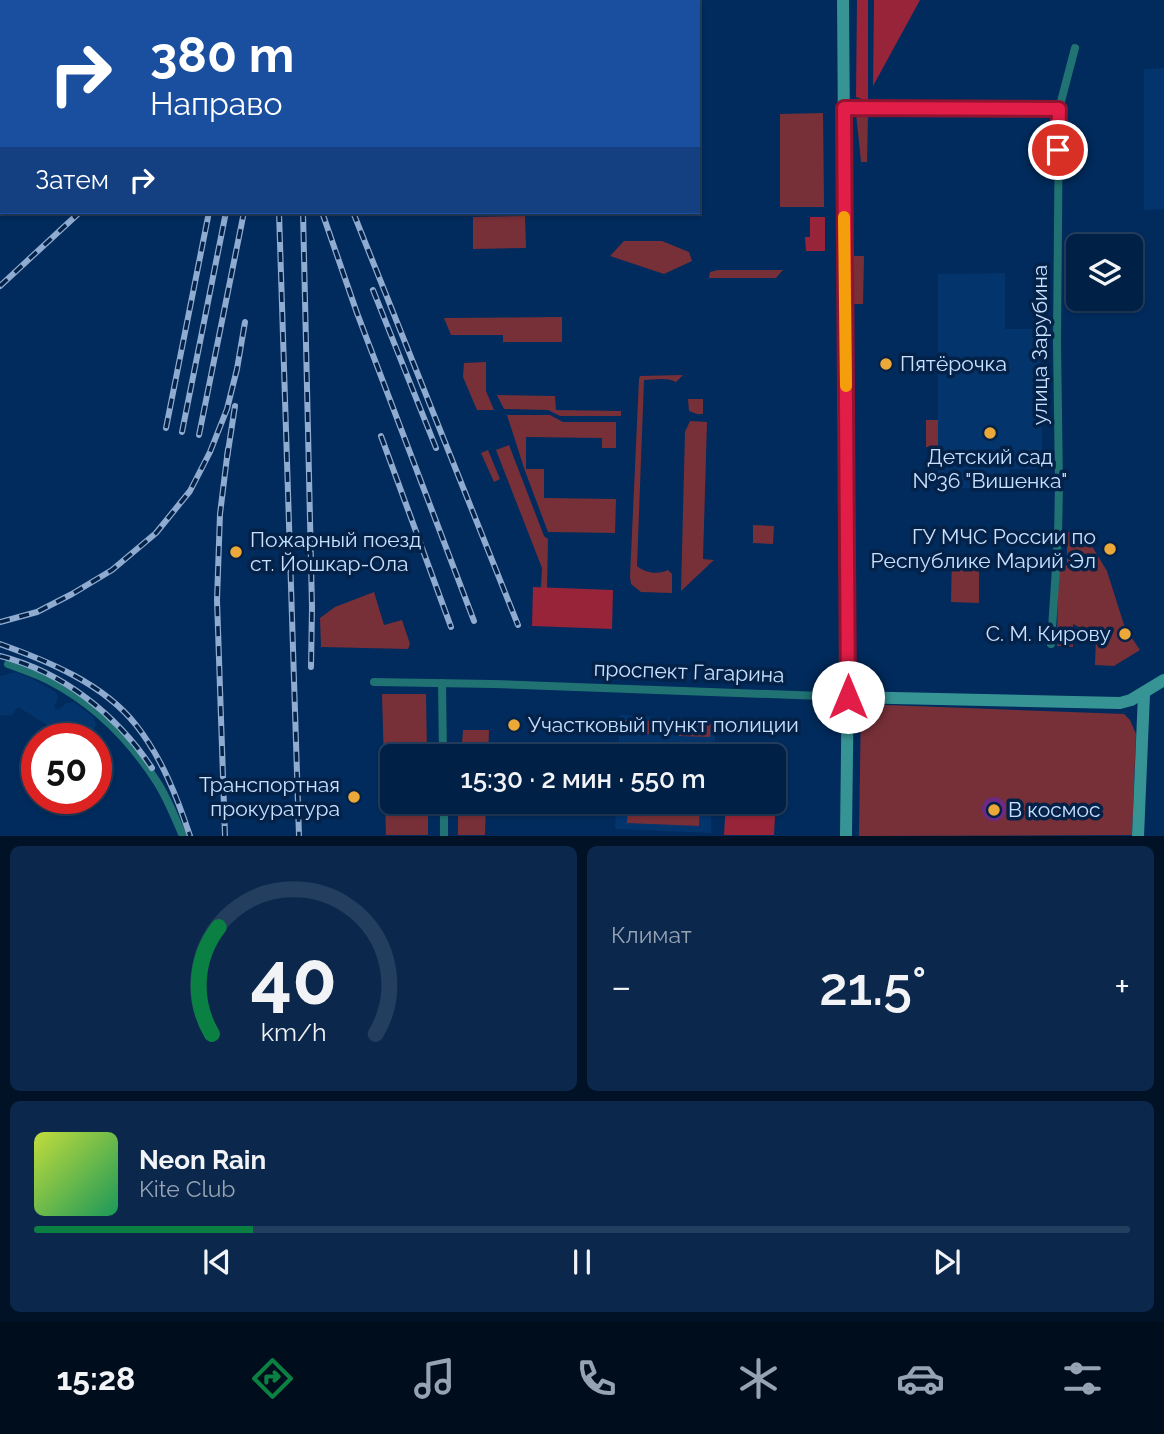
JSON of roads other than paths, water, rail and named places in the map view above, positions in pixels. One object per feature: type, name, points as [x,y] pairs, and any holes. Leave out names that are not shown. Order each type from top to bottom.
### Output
[{"type":"main road","points":[[843,0],[848,697],[846,835]]},
{"type":"main road","name":"проспект Гагарина","points":[[848,697],[1120,703],[1131,701],[1164,680]]},
{"type":"main road","points":[[1139,835],[1144,694]]},
{"type":"street","name":"улица Зарубина","points":[[1051,644],[1059,484],[1059,109],[1075,48]]},
{"type":"street","points":[[844,108],[1059,109]]},
{"type":"street","points":[[8,664],[49,681],[107,721],[158,782],[183,835]]},
{"type":"street","name":"проспект Гагарина","points":[[374,682],[848,697]]},
{"type":"street","points":[[442,683],[443,744]]},
{"type":"street","points":[[444,814],[444,835]]},
{"type":"railway","points":[[0,286],[78,214]]},
{"type":"railway","points":[[166,428],[209,214]]},
{"type":"railway","points":[[182,432],[226,214]]},
{"type":"railway","points":[[199,435],[244,214]]},
{"type":"railway","points":[[279,214],[299,836]]},
{"type":"railway","points":[[303,214],[311,667]]},
{"type":"railway","points":[[323,214],[357,313],[474,621]]},
{"type":"railway","points":[[354,214],[518,625]]},
{"type":"railway","points":[[373,290],[436,448]]},
{"type":"railway","points":[[0,622],[37,612],[72,594],[112,570],[156,533],[190,491],[210,452],[227,409],[245,322]]},
{"type":"railway","points":[[227,458],[235,406]]},
{"type":"railway","points":[[381,436],[451,627]]},
{"type":"railway","points":[[225,836],[217,600],[220,514],[228,449]]},
{"type":"railway","points":[[0,644],[74,675],[123,710],[161,764],[190,836]]},
{"type":"railway","points":[[0,656],[23,663],[67,684],[105,713],[152,768]]},
{"type":"place","name":"Пятёрочка","points":[[886,364]]},
{"type":"place","name":"Детский сад №36 \"Вишенка\"","points":[[990,433]]},
{"type":"place","name":"ГУ МЧС России по Республике Марий Эл","points":[[1110,549]]},
{"type":"place","name":"Пожарный поезд ст. Йошкар-Ола","points":[[236,552]]},
{"type":"place","name":"С. М. Кирову","points":[[1125,634]]},
{"type":"place","name":"Участковый пункт полиции","points":[[514,725]]},
{"type":"place","name":"Транспортная прокуратура","points":[[354,797]]},
{"type":"place","name":"В космос","points":[[994,810]]}]
